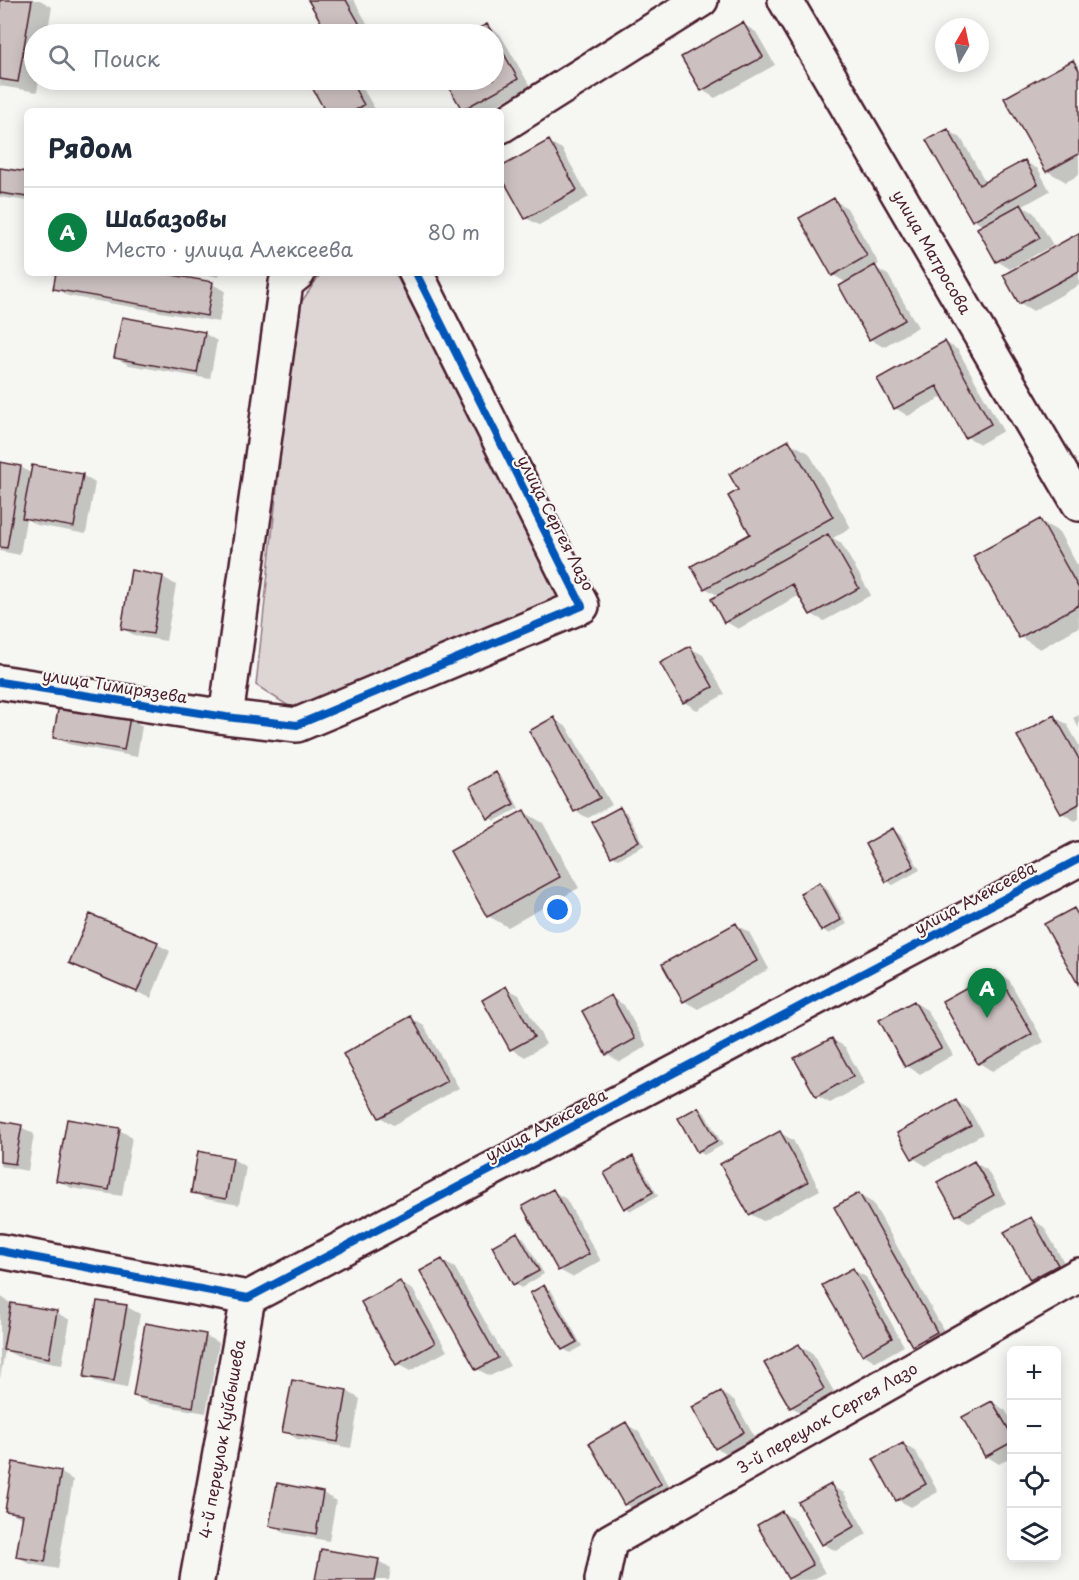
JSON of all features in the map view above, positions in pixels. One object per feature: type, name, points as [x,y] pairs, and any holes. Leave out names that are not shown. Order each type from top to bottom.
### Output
[{"type":"street","points":[[504,124],[701,0]]},
{"type":"street","name":"улица Матросова","points":[[785,0],[1079,504]]},
{"type":"street","points":[[226,717],[286,283],[294,276]]},
{"type":"street","name":"улица Сергея Лазо","points":[[226,717],[297,725],[582,606],[417,276]]},
{"type":"street","name":"улица Тимирязева","points":[[0,682],[226,717]]},
{"type":"street","name":"улица Алексеева","points":[[248,1298],[1079,859]]},
{"type":"street","points":[[0,1251],[248,1298]]},
{"type":"street","name":"3-й переулок Сергея Лазо","points":[[602,1580],[610,1542],[1079,1275]]},
{"type":"street","name":"4-й переулок Куйбышева","points":[[197,1580],[248,1298]]},
{"type":"shaded area","points":[[319,276],[397,276],[564,598],[293,709],[256,685],[296,310]]},
{"type":"building","points":[[0,0],[32,0],[28,24],[24,24],[24,47],[18,82],[0,79]]},
{"type":"building","points":[[308,0],[346,0],[360,24],[322,24]]},
{"type":"building","points":[[743,22],[763,57],[701,91],[681,57]]},
{"type":"building","points":[[504,54],[518,79],[504,87]]},
{"type":"building","points":[[1073,60],[1079,70],[1079,154],[1046,172],[1004,98]]},
{"type":"building","points":[[313,90],[356,90],[364,105],[359,108],[323,108]]},
{"type":"building","points":[[451,90],[498,90],[466,108],[461,108]]},
{"type":"building","points":[[948,129],[979,185],[1025,160],[1038,184],[972,221],[926,140]]},
{"type":"building","points":[[549,140],[577,190],[525,219],[504,181],[504,165]]},
{"type":"building","points":[[0,168],[24,172],[24,197],[0,193]]},
{"type":"building","points":[[834,198],[867,256],[832,276],[799,218]]},
{"type":"building","points":[[1021,204],[1040,238],[996,262],[977,228]]},
{"type":"building","points":[[1079,233],[1079,271],[1019,304],[1003,275]]},
{"type":"building","points":[[875,265],[905,320],[869,340],[839,286]]},
{"type":"building","points":[[55,276],[178,276],[213,282],[207,316],[53,289]]},
{"type":"building","points":[[122,317],[205,332],[197,373],[114,358]]},
{"type":"building","points":[[945,341],[991,424],[965,438],[937,386],[894,409],[877,379]]},
{"type":"building","points":[[789,440],[833,517],[704,589],[691,566],[750,534],[728,496],[738,490],[729,474]]},
{"type":"building","points":[[0,462],[21,466],[7,548],[0,547]]},
{"type":"building","points":[[32,465],[83,474],[74,527],[22,518]]},
{"type":"building","points":[[1040,519],[1079,589],[1079,605],[1019,638],[973,556]]},
{"type":"building","points":[[828,534],[859,588],[810,615],[792,584],[724,623],[711,599]]},
{"type":"building","points":[[131,570],[163,576],[153,634],[121,629]]},
{"type":"building","points":[[690,646],[713,687],[683,703],[660,663]]},
{"type":"building","points":[[59,704],[130,717],[124,750],[53,738]]},
{"type":"building","points":[[1054,715],[1079,759],[1079,804],[1061,814],[1017,736]]},
{"type":"building","points":[[554,717],[600,798],[574,812],[529,731]]},
{"type":"building","points":[[496,772],[514,804],[488,819],[470,787]]},
{"type":"building","points":[[620,807],[639,841],[611,857],[592,822]]},
{"type":"building","points":[[524,810],[560,877],[487,917],[450,851]]},
{"type":"building","points":[[893,828],[914,866],[886,882],[865,844]]},
{"type":"building","points":[[820,882],[841,920],[821,931],[800,893]]},
{"type":"building","points":[[1074,908],[1079,917],[1078,984],[1044,924]]},
{"type":"building","points":[[90,914],[158,942],[137,992],[69,963]]},
{"type":"building","points":[[736,923],[757,961],[683,1002],[662,964]]},
{"type":"building","points":[[996,971],[1032,1034],[978,1064],[942,1001]]},
{"type":"building","points":[[506,986],[534,1037],[510,1050],[482,1000]]},
{"type":"building","points":[[611,995],[635,1039],[606,1055],[582,1011]]},
{"type":"building","points":[[914,1001],[941,1048],[905,1067],[879,1020]]},
{"type":"building","points":[[411,1016],[447,1081],[379,1118],[343,1054]]},
{"type":"building","points":[[832,1038],[853,1076],[816,1097],[794,1058]]},
{"type":"building","points":[[956,1100],[971,1126],[912,1159],[897,1133]]},
{"type":"building","points":[[698,1107],[717,1141],[697,1152],[678,1118]]},
{"type":"building","points":[[67,1119],[120,1128],[109,1190],[56,1181]]},
{"type":"building","points":[[0,1121],[22,1125],[15,1164],[0,1162]]},
{"type":"building","points":[[780,1131],[808,1182],[749,1215],[720,1164]]},
{"type":"building","points":[[198,1151],[233,1158],[226,1199],[191,1193]]},
{"type":"building","points":[[633,1156],[653,1192],[624,1209],[604,1173]]},
{"type":"building","points":[[974,1161],[994,1195],[956,1216],[937,1182]]},
{"type":"building","points":[[553,1189],[589,1254],[558,1271],[522,1206]]},
{"type":"building","points":[[859,1193],[937,1332],[912,1346],[834,1207]]},
{"type":"building","points":[[1031,1217],[1058,1265],[1030,1280],[1004,1232]]},
{"type":"building","points":[[517,1232],[539,1271],[513,1285],[492,1246]]},
{"type":"building","points":[[442,1259],[498,1358],[476,1370],[420,1271]]},
{"type":"building","points":[[853,1268],[892,1338],[862,1355],[822,1285]]},
{"type":"building","points":[[400,1281],[435,1343],[396,1365],[361,1302]]},
{"type":"building","points":[[544,1285],[577,1342],[562,1350],[530,1293]]},
{"type":"building","points":[[97,1301],[127,1305],[114,1381],[84,1377]]},
{"type":"building","points":[[11,1303],[57,1311],[49,1358],[3,1350]]},
{"type":"building","points":[[145,1323],[206,1334],[193,1407],[133,1396]]},
{"type":"building","points":[[799,1344],[824,1389],[790,1408],[764,1363]]},
{"type":"building","points":[[292,1380],[347,1390],[338,1442],[282,1432]]},
{"type":"building","points":[[721,1391],[744,1432],[715,1449],[692,1407]]},
{"type":"building","points":[[992,1401],[1007,1426],[1007,1445],[985,1457],[962,1417]]},
{"type":"building","points":[[626,1422],[661,1484],[624,1505],[589,1443]]},
{"type":"building","points":[[903,1443],[926,1484],[896,1501],[873,1459]]},
{"type":"building","points":[[13,1462],[61,1471],[45,1562],[16,1557],[23,1514],[5,1511]]},
{"type":"building","points":[[277,1483],[323,1492],[316,1534],[269,1526]]},
{"type":"building","points":[[831,1484],[855,1526],[822,1545],[798,1502]]},
{"type":"building","points":[[782,1511],[813,1565],[788,1579],[757,1525]]},
{"type":"building","points":[[321,1549],[379,1559],[375,1580],[315,1580]]},
{"type":"cycle path","points":[[0,682],[226,717],[297,725],[582,606],[417,276]]},
{"type":"cycle path","points":[[0,1251],[248,1298],[1079,859]]},
{"type":"place","name":"Шабазовы","points":[[987,1018]]}]
